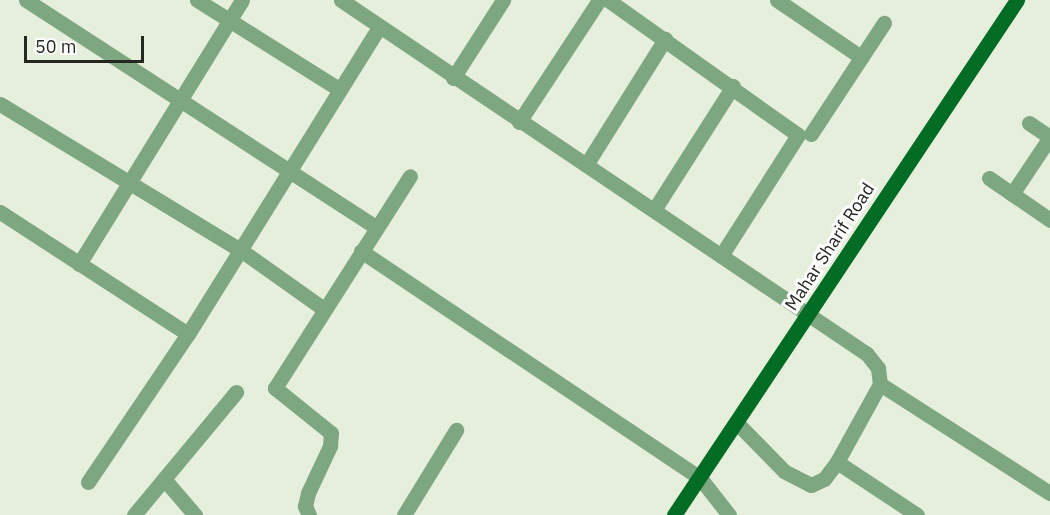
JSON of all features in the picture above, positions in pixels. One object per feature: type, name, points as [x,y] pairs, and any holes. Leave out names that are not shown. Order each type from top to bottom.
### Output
[{"type":"main road","name":"Mahar Sharif Road","points":[[674,515],[1017,0]]},
{"type":"street","points":[[26,0],[375,227]]},
{"type":"street","points":[[197,0],[339,89]]},
{"type":"street","points":[[80,264],[132,183],[242,0]]},
{"type":"street","points":[[341,0],[453,78],[867,354],[878,368],[880,384],[837,462],[824,479],[811,485],[802,483],[765,454],[737,423]]},
{"type":"street","points":[[453,78],[503,0]]},
{"type":"street","points":[[519,122],[599,0]]},
{"type":"street","points":[[608,0],[733,86],[798,135],[721,256]]},
{"type":"street","points":[[777,0],[861,57]]},
{"type":"street","points":[[811,134],[884,23]]},
{"type":"street","points":[[88,482],[242,251],[288,170],[379,27]]},
{"type":"street","points":[[586,165],[665,39]]},
{"type":"street","points":[[654,210],[733,86]]},
{"type":"street","points":[[0,104],[242,251],[324,309]]},
{"type":"street","points":[[1012,194],[1050,137],[1029,123]]},
{"type":"street","points":[[309,515],[305,506],[308,493],[330,446],[331,433],[275,388],[375,227],[410,176]]},
{"type":"street","points":[[989,178],[1050,220]]},
{"type":"street","points":[[0,212],[188,334]]},
{"type":"street","points":[[361,251],[700,478],[729,515]]},
{"type":"street","points":[[880,384],[1050,493]]},
{"type":"street","points":[[134,515],[236,392]]},
{"type":"street","points":[[404,515],[456,430]]},
{"type":"street","points":[[837,462],[917,515]]},
{"type":"street","points":[[164,479],[195,515]]}]
